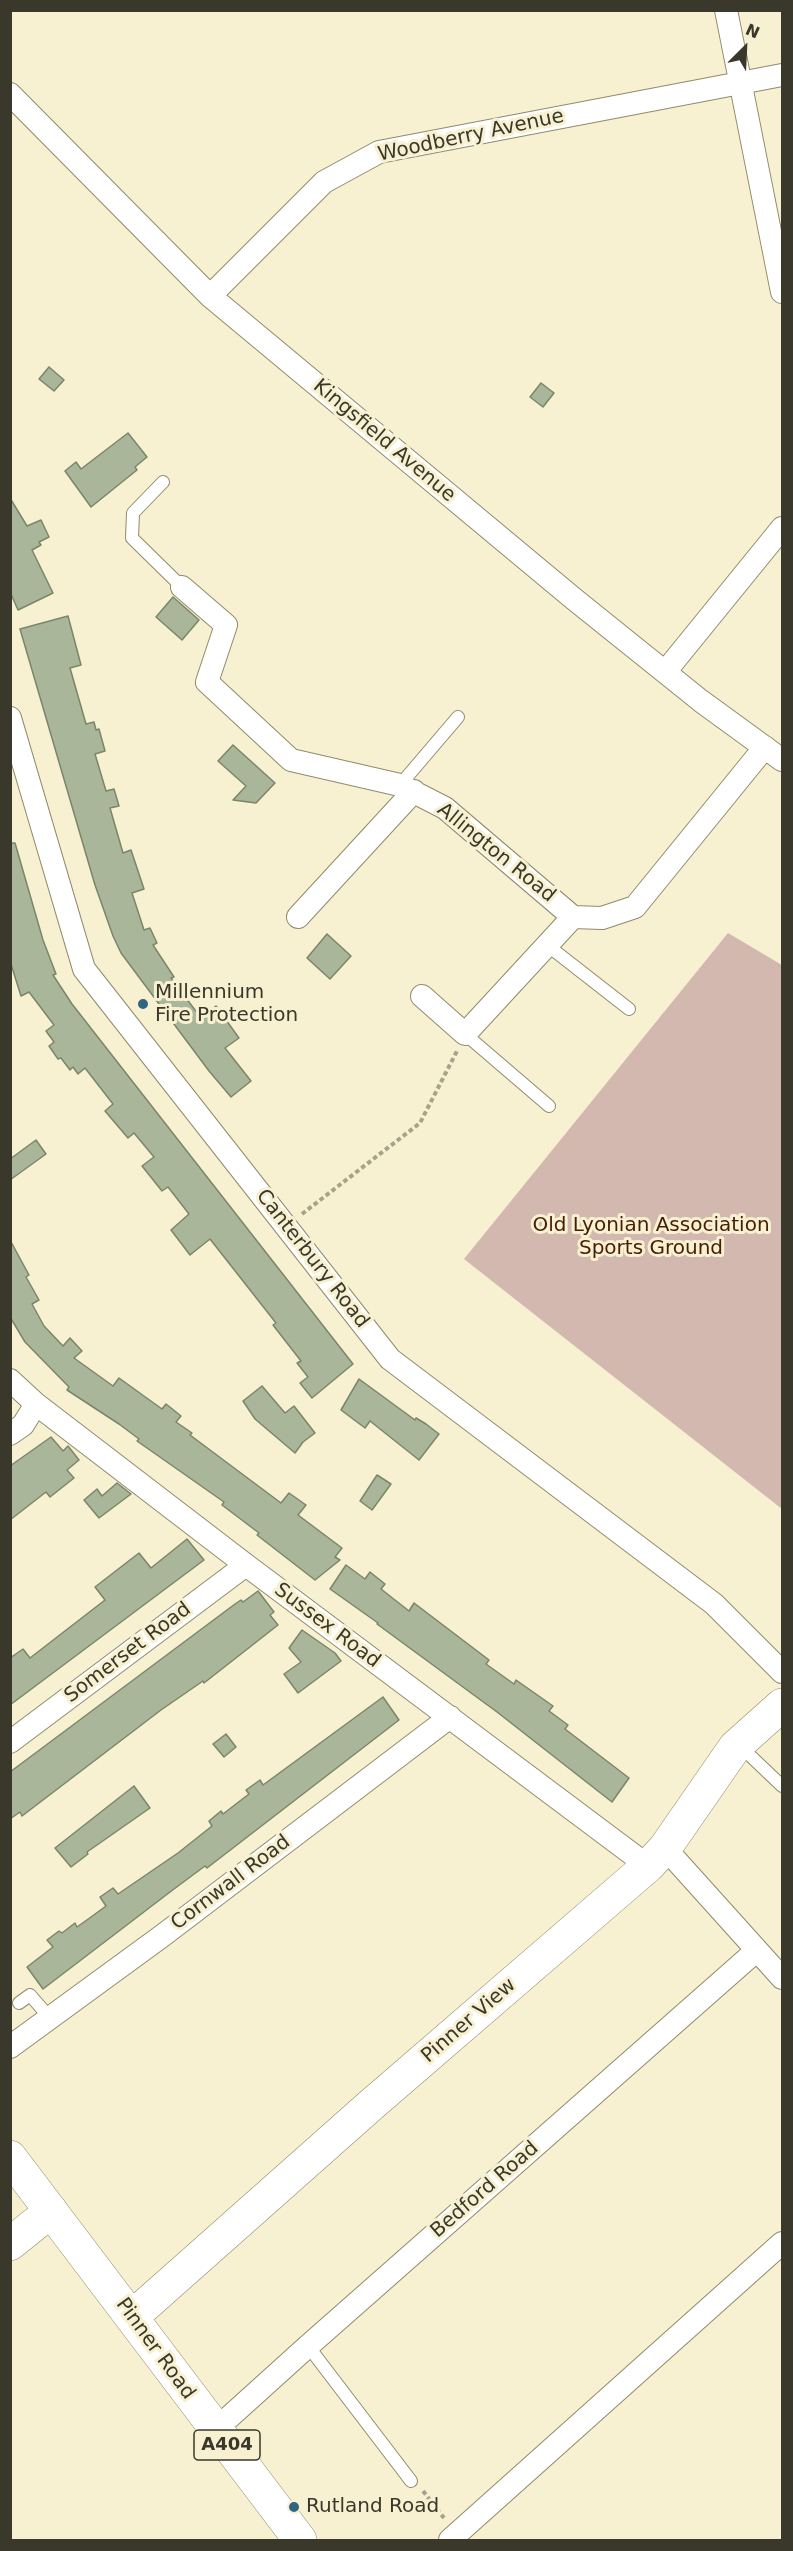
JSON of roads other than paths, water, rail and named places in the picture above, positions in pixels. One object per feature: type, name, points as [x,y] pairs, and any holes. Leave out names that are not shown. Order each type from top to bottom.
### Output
[{"type":"street","points":[[726,10],[783,292]]},
{"type":"street","name":"Woodberry Avenue","points":[[210,296],[324,182],[379,152],[783,75]]},
{"type":"street","name":"Kingsfield Avenue","points":[[10,94],[210,296],[665,672],[774,754]]},
{"type":"street","points":[[665,672],[783,528]]},
{"type":"street","name":"Allington Road","points":[[182,587],[226,625],[207,682],[291,760],[407,788],[445,808],[573,917],[602,918],[635,907],[774,754]]},
{"type":"street","name":"Canterbury Road","points":[[10,718],[84,969],[390,1359],[714,1604],[783,1672]]},
{"type":"street","points":[[298,917],[407,788]]},
{"type":"street","points":[[422,996],[465,1034],[573,917]]},
{"type":"street","name":"Sussex Road","points":[[10,1380],[36,1404],[246,1565],[450,1717],[657,1857],[783,1978]]},
{"type":"street","points":[[10,1434],[23,1425],[36,1404]]},
{"type":"street","name":"Somerset Road","points":[[10,1742],[246,1565]]},
{"type":"street","name":"Pinner View","points":[[132,2318],[371,2105],[657,1857],[739,1744],[783,1705]]},
{"type":"street","name":"Cornwall Road","points":[[10,2047],[450,1717]]},
{"type":"street","name":"Bedford Road","points":[[215,2430],[756,1951]]},
{"type":"street","name":"Pinner Road","points":[[10,2157],[300,2541]]},
{"type":"street","points":[[10,2244],[51,2211]]},
{"type":"street","points":[[454,2537],[783,2243]]},
{"type":"lane","points":[[163,482],[133,513],[132,538],[182,587]]},
{"type":"lane","points":[[407,788],[458,717]]},
{"type":"lane","points":[[547,945],[629,1009]]},
{"type":"lane","points":[[465,1034],[549,1106]]},
{"type":"lane","points":[[739,1744],[783,1786]]},
{"type":"lane","points":[[19,2003],[30,1995],[50,2019]]},
{"type":"lane","points":[[308,2346],[411,2481]]},
{"type":"place","name":"Millennium Fire Protection","points":[[143,1004]]},
{"type":"place","name":"Rutland Road","points":[[294,2507]]},
{"type":"park label","name":"Old Lyonian Association Sports Ground","points":[[651,1238]]}]
